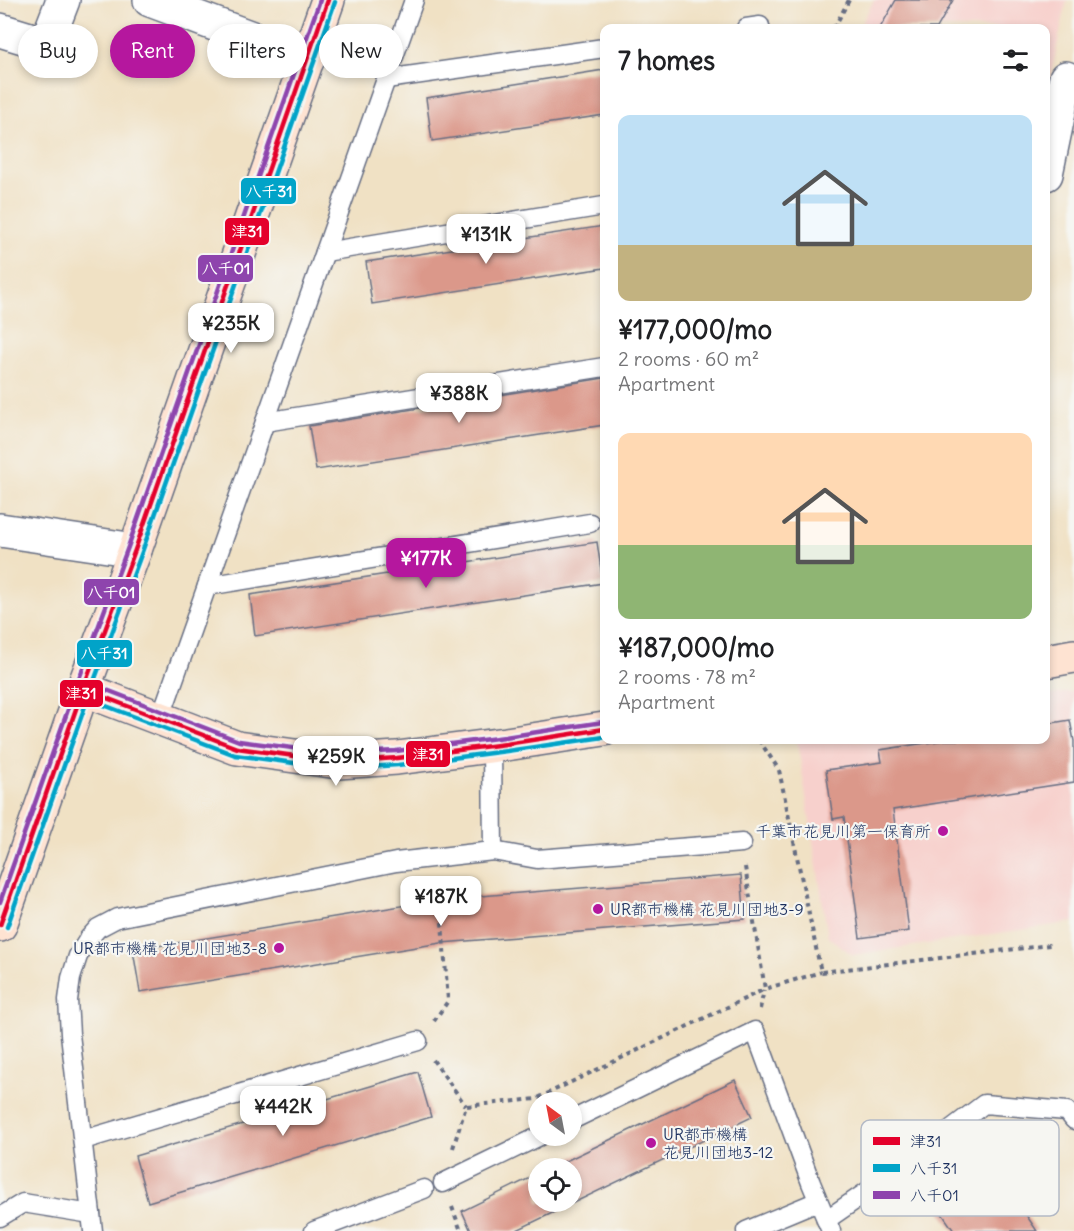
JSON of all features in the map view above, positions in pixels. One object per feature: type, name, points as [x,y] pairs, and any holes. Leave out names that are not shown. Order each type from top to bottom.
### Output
[{"type":"street","points":[[0,30],[46,44],[63,0]]},
{"type":"street","points":[[150,0],[308,59]]},
{"type":"street","points":[[0,925],[83,688],[135,550],[328,0]]},
{"type":"street","points":[[1050,155],[1066,78]]},
{"type":"street","points":[[0,530],[135,550]]},
{"type":"street","points":[[1050,660],[1074,656]]},
{"type":"street","points":[[83,688],[237,748],[338,762],[397,758],[600,730]]},
{"type":"lane","points":[[160,719],[414,0]]},
{"type":"lane","points":[[386,79],[600,49]]},
{"type":"lane","points":[[325,252],[600,207]]},
{"type":"lane","points":[[264,422],[600,369]]},
{"type":"lane","points":[[207,586],[590,522]]},
{"type":"lane","points":[[492,746],[493,851]]},
{"type":"lane","points":[[0,1217],[23,1203],[92,1222],[68,1000],[71,978],[88,938],[98,928],[117,918],[396,862],[493,851],[537,859],[742,843]]},
{"type":"lane","points":[[582,1115],[755,1031],[828,1225],[861,1200]]},
{"type":"lane","points":[[83,1140],[418,1041]]},
{"type":"lane","points":[[963,1120],[984,1104],[1067,1111],[1074,1120]]},
{"type":"lane","points":[[443,1183],[528,1142]]},
{"type":"lane","points":[[314,1231],[424,1189]]},
{"type":"lane","points":[[746,1231],[818,1201]]},
{"type":"path","points":[[836,24],[849,0]]},
{"type":"path","points":[[762,744],[780,770],[821,972]]},
{"type":"path","points":[[742,843],[765,989]]},
{"type":"path","points":[[437,858],[448,1001],[418,1041],[466,1106]]},
{"type":"path","points":[[466,1106],[536,1099],[765,989],[821,972],[1050,945]]},
{"type":"path","points":[[443,1183],[466,1106]]},
{"type":"shaded area","points":[[874,0],[1067,0],[1050,79],[1050,24],[861,24]]},
{"type":"shaded area","name":"千葉市花見川第一保育所","points":[[1074,691],[1074,922],[853,955],[828,937],[798,744],[1050,744],[1050,695]]},
{"type":"building","points":[[896,0],[953,0],[939,24],[882,24]]},
{"type":"building","points":[[600,71],[600,116],[432,141],[426,98]]},
{"type":"building","points":[[600,227],[600,269],[372,304],[366,262]]},
{"type":"building","points":[[600,379],[600,426],[316,470],[309,426]]},
{"type":"building","points":[[597,542],[600,562],[600,583],[255,636],[250,595]]},
{"type":"building","points":[[1070,720],[1074,741],[1074,782],[893,810],[909,931],[860,938],[844,817],[833,819],[826,770],[882,762],[880,750],[919,744],[1050,744],[1050,723]]},
{"type":"building","points":[[741,875],[745,919],[441,943],[140,992],[133,950],[444,899]]},
{"type":"building","points":[[418,1072],[431,1117],[148,1202],[135,1156]]},
{"type":"building","name":"UR都市機構 花見川団地3-12","points":[[735,1080],[752,1117],[582,1199],[582,1158],[572,1158]]},
{"type":"building","name":"UR都市機構 花見川団地3-12","points":[[528,1179],[528,1212],[554,1212],[515,1231],[471,1231],[462,1211]]},
{"type":"building","points":[[944,1216],[1027,1216],[1037,1231],[954,1231]]},
{"type":"transit line","name":"八千01","points":[[0,902],[128,547],[320,0]]},
{"type":"transit line","name":"津31","points":[[0,925],[83,689],[135,550],[328,0]]},
{"type":"transit line","name":"八千31","points":[[7,927],[142,552],[335,2]]},
{"type":"transit line","name":"八千01","points":[[86,682],[239,741],[338,754],[396,751],[600,722]]},
{"type":"transit line","name":"津31","points":[[83,689],[237,748],[338,762],[397,758],[600,730]]},
{"type":"transit line","name":"八千31","points":[[80,696],[235,755],[338,769],[398,765],[600,738]]},
{"type":"place","name":"千葉市花見川第一保育所","points":[[943,831]]},
{"type":"place","name":"UR都市機構 花見川団地3-9","points":[[598,909]]},
{"type":"place","name":"UR都市機構 花見川団地3-8","points":[[279,948]]},
{"type":"place","name":"UR都市機構 花見川団地3-12","points":[[651,1143]]}]
